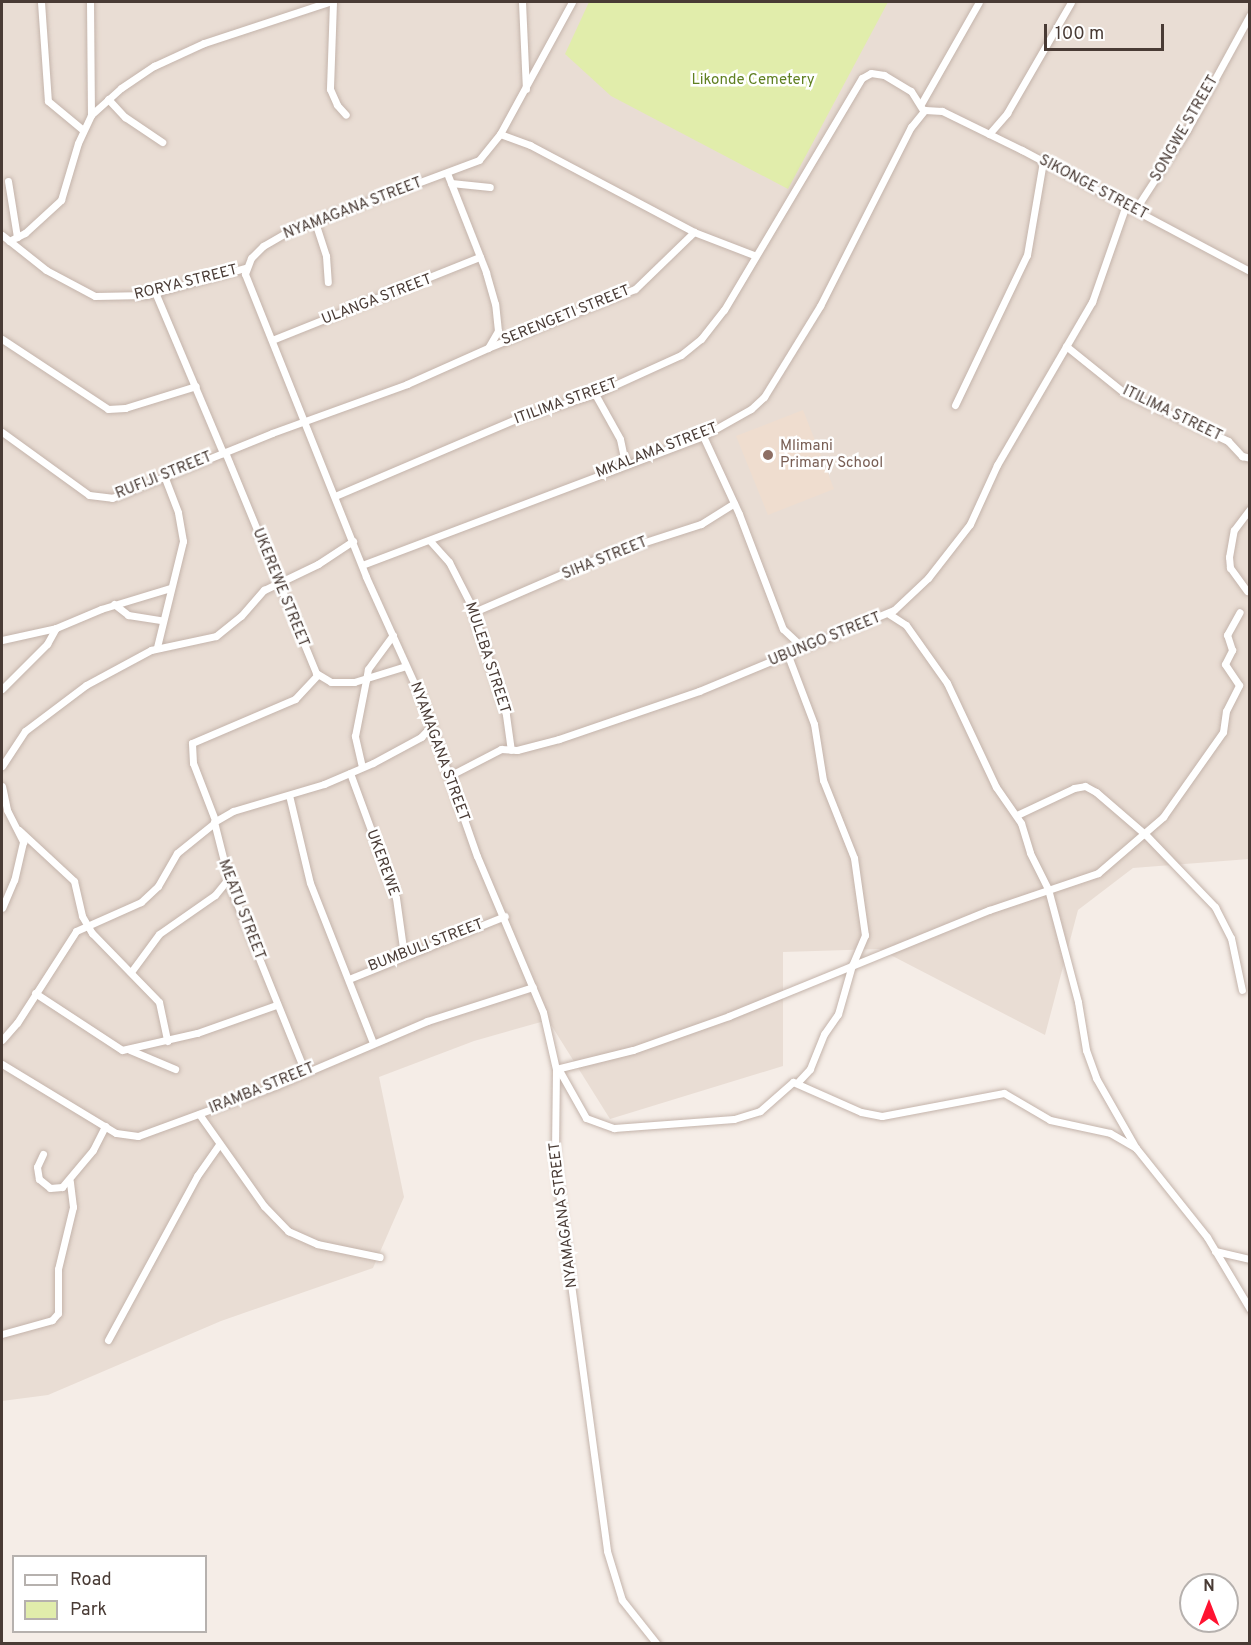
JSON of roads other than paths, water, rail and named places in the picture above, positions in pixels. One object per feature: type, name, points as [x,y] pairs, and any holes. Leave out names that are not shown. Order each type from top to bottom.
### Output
[{"type":"street","points":[[41,2],[48,101],[83,130]]},
{"type":"street","points":[[90,2],[91,115]]},
{"type":"street","points":[[9,241],[17,237],[61,200],[83,130],[91,115],[108,99],[154,66],[204,43],[331,2],[330,89],[346,115]]},
{"type":"street","points":[[522,2],[526,90]]},
{"type":"street","name":"NYAMAGANA STREET","points":[[572,2],[526,90],[500,134],[479,160],[315,222],[263,246],[245,268],[256,309],[272,340],[352,541],[432,725],[477,856],[505,916],[533,987],[558,1070],[555,1153],[607,1551],[622,1600],[657,1644]]},
{"type":"street","name":"MKALAMA STREET","points":[[362,565],[431,542],[626,463],[703,436],[751,409],[764,397],[820,306],[922,107],[979,2]]},
{"type":"street","points":[[989,134],[1007,113],[1071,2]]},
{"type":"street","name":"SONGWE STREET","points":[[1135,210],[1187,130],[1250,15]]},
{"type":"street","name":"ITILIMA STREET","points":[[335,496],[518,418],[595,394],[681,355],[701,339],[724,310],[754,255],[862,78],[871,73],[884,75],[911,91],[922,107]]},
{"type":"street","points":[[108,99],[162,142]]},
{"type":"street","name":"SIKONGE STREET","points":[[922,107],[934,109],[1043,160],[1250,271]]},
{"type":"street","points":[[500,134],[537,149],[694,231],[754,255]]},
{"type":"street","points":[[955,405],[1027,255],[1043,160]]},
{"type":"street","name":"SERENGETI STREET","points":[[447,173],[480,257],[498,319],[495,340],[488,348]]},
{"type":"street","points":[[8,181],[17,237]]},
{"type":"street","points":[[451,183],[490,187]]},
{"type":"street","name":"UBUNGO STREET","points":[[449,776],[501,749],[511,750],[582,733],[889,614],[928,578],[965,532],[997,465],[1092,302],[1126,205]]},
{"type":"street","points":[[315,222],[326,256],[328,282]]},
{"type":"street","name":"SERENGETI STREET","points":[[305,421],[407,384],[488,348],[635,289],[694,231]]},
{"type":"street","name":"RORYA STREET","points":[[2,235],[46,270],[95,296],[127,298],[245,268]]},
{"type":"street","name":"ULANGA STREET","points":[[272,340],[480,257]]},
{"type":"street","name":"UKEREWE STREET","points":[[155,292],[280,582],[317,675]]},
{"type":"street","points":[[2,339],[108,409],[125,408],[196,386]]},
{"type":"street","name":"ITILIMA STREET","points":[[1066,346],[1124,392],[1228,441],[1242,456],[1250,458]]},
{"type":"street","points":[[595,394],[620,439],[626,463]]},
{"type":"street","name":"RUFIJI STREET","points":[[2,432],[89,495],[112,498],[305,421]]},
{"type":"street","points":[[703,436],[734,503],[783,629],[802,647]]},
{"type":"street","points":[[157,647],[161,620],[183,541],[178,512],[165,478]]},
{"type":"street","name":"SIHA STREET","points":[[474,612],[608,554],[701,524],[734,503]]},
{"type":"street","points":[[1247,591],[1230,568],[1229,557],[1234,530],[1250,509]]},
{"type":"street","points":[[2,766],[25,730],[86,685],[157,647],[216,636],[242,616],[264,590],[352,541]]},
{"type":"street","name":"MULEBA STREET","points":[[431,542],[454,572],[474,612],[506,715],[511,750]]},
{"type":"street","points":[[2,640],[56,628],[114,604],[170,588]]},
{"type":"street","points":[[114,604],[128,615],[161,620]]},
{"type":"street","points":[[1136,1148],[1110,1133],[1050,1120],[1004,1094],[979,1096],[923,1111],[876,1116],[797,1083],[785,1085],[760,1111],[734,1119],[621,1128],[586,1118],[558,1070],[729,1016],[852,964],[1048,889],[1098,873],[1146,835],[1173,806],[1209,748],[1223,732],[1226,711],[1239,686],[1225,665],[1232,650],[1227,634],[1240,612]]},
{"type":"street","points":[[889,614],[906,625],[947,682],[996,787],[1017,815],[1030,853],[1048,889],[1091,1065],[1136,1148],[1215,1251],[1250,1309]]},
{"type":"street","points":[[2,689],[48,644],[56,628]]},
{"type":"street","points":[[362,768],[355,736],[368,669],[393,634]]},
{"type":"street","points":[[786,653],[813,720],[819,769],[844,825],[857,872],[865,935],[852,964],[838,1014],[824,1034],[810,1069],[797,1083]]},
{"type":"street","points":[[317,675],[331,682],[366,680],[406,666]]},
{"type":"street","name":"MEATU STREET","points":[[305,1072],[276,1005],[228,879],[214,822],[192,763],[192,743],[295,699],[317,675]]},
{"type":"street","points":[[2,1040],[17,1023],[34,993],[76,931],[85,924],[141,902],[158,886],[177,853],[214,822],[362,768],[421,737],[432,725]]},
{"type":"street","name":"UKEREWE","points":[[350,773],[396,898],[404,955]]},
{"type":"street","points":[[2,786],[7,810],[19,830],[74,881],[85,924],[159,1002],[167,1041]]},
{"type":"street","points":[[1017,815],[1085,786],[1146,835],[1221,917],[1231,938],[1242,990]]},
{"type":"street","points":[[289,795],[310,884],[373,1043]]},
{"type":"street","points":[[2,908],[22,852],[19,830]]},
{"type":"street","points":[[131,972],[159,934],[215,896],[228,879]]},
{"type":"street","name":"BUMBULI STREET","points":[[349,979],[505,916]]},
{"type":"street","name":"IRAMBA STREET","points":[[2,1064],[121,1136],[138,1136],[305,1072],[427,1020],[533,987]]},
{"type":"street","points":[[34,993],[100,1034],[118,1050],[128,1050],[167,1041],[276,1005]]},
{"type":"street","points":[[128,1050],[175,1069]]},
{"type":"street","points":[[200,1114],[212,1128],[219,1145],[264,1206],[288,1231],[317,1244],[380,1257]]},
{"type":"street","points":[[43,1154],[37,1167],[39,1179],[55,1189],[70,1180],[105,1126]]},
{"type":"street","points":[[108,1340],[197,1176],[219,1145]]},
{"type":"street","points":[[2,1334],[52,1320],[58,1314],[58,1269],[74,1207],[70,1180]]},
{"type":"street","points":[[1215,1251],[1250,1259]]},
{"type":"place","name":"Mlimani Primary School","points":[[768,455]]},
{"type":"park label","name":"Likonde Cemetery","points":[[753,81]]}]
